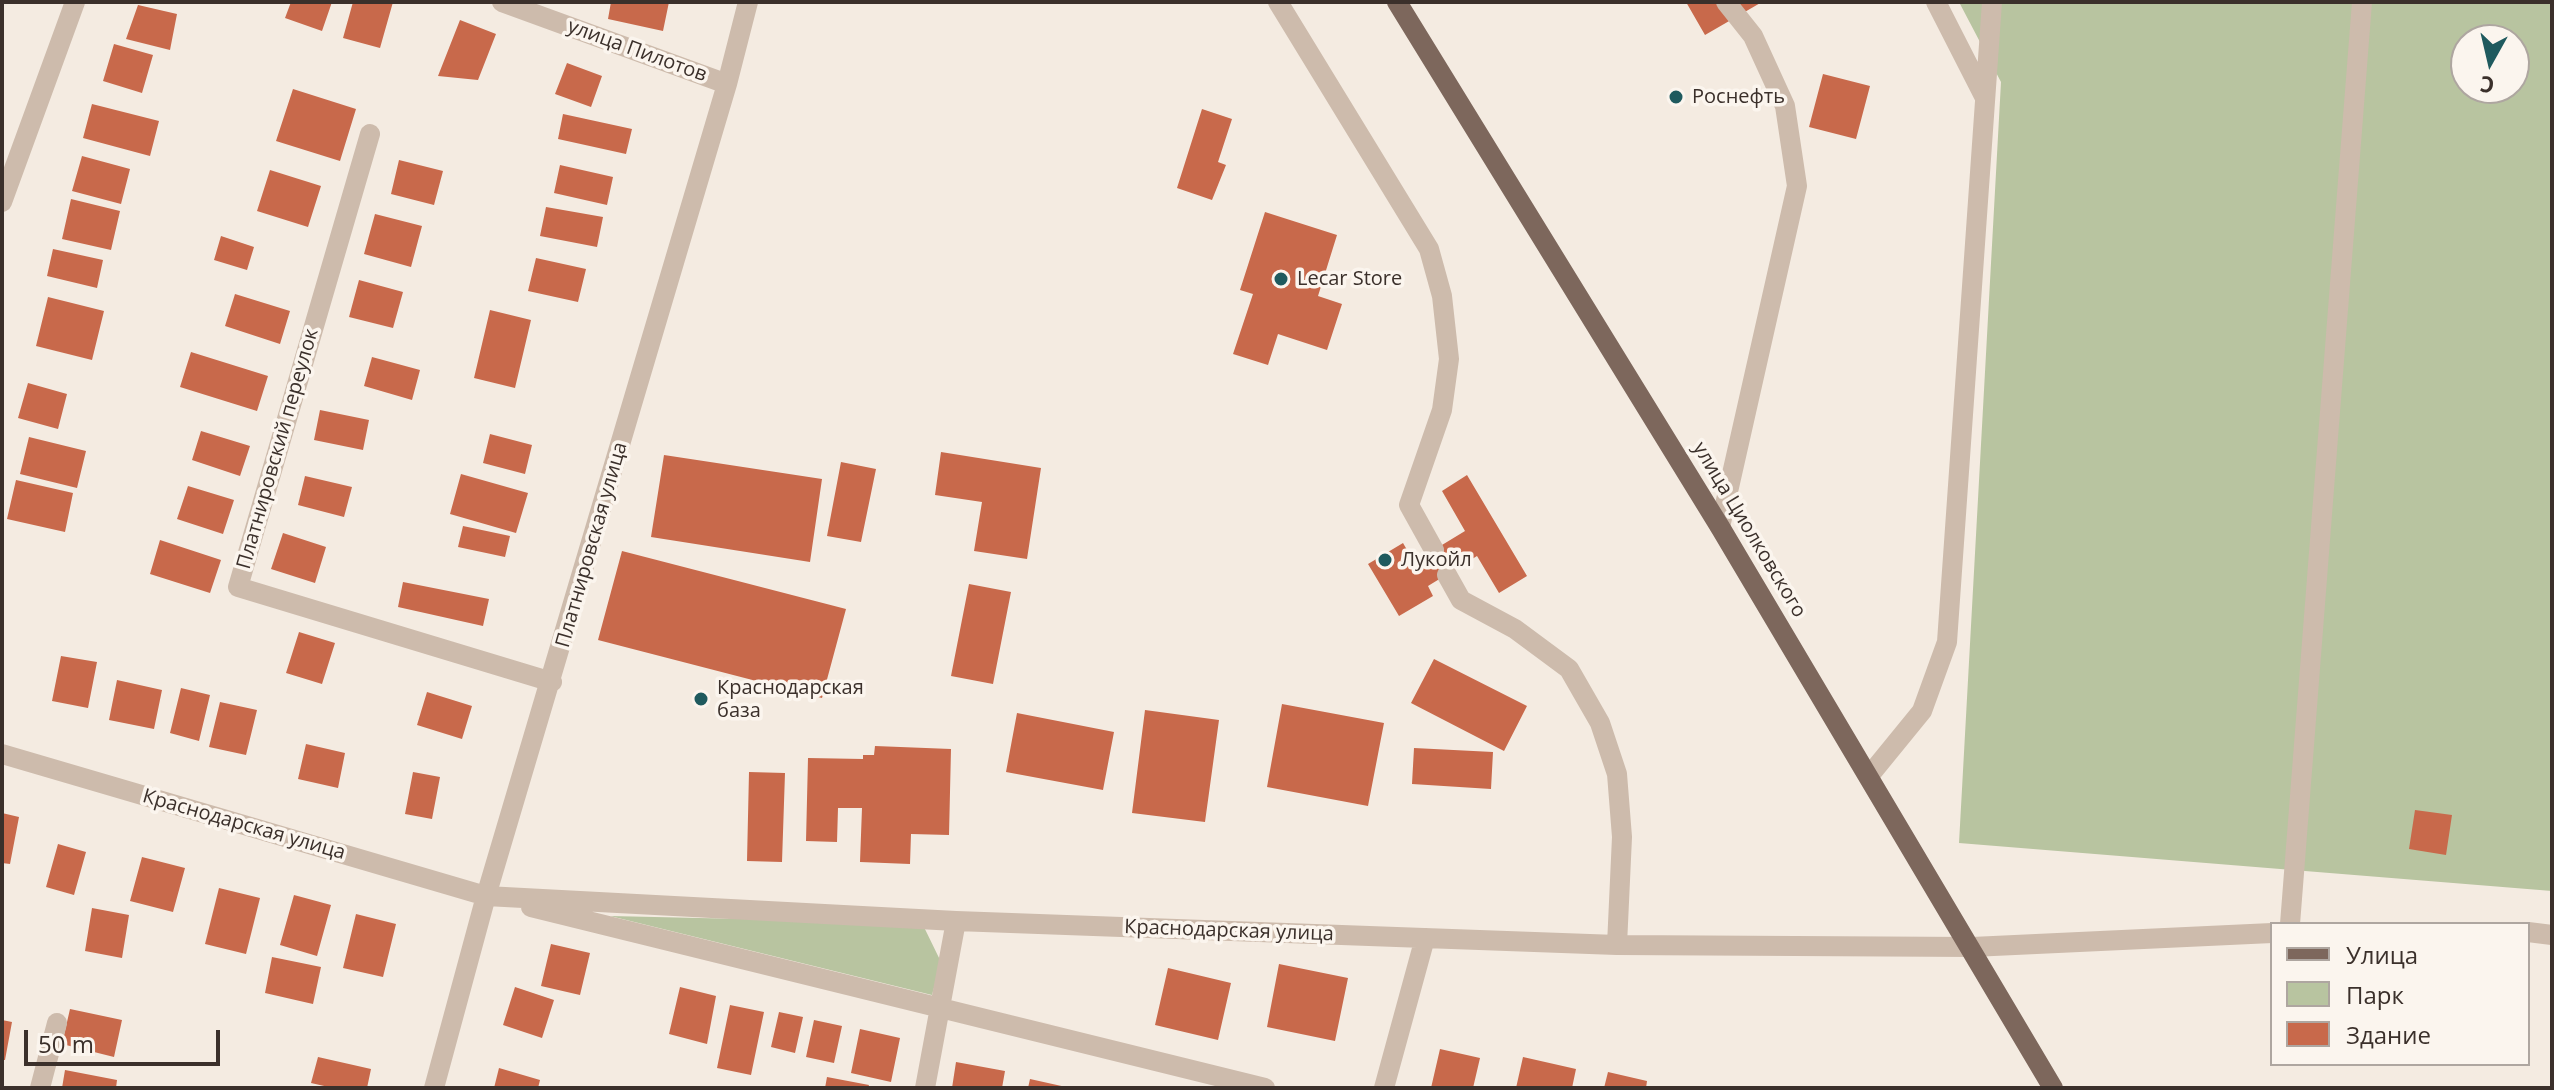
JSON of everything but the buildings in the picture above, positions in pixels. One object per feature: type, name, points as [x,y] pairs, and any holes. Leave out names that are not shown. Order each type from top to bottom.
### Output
[{"type":"main road","name":"улица Циолковского","points":[[1397,2],[1720,527],[2053,1088]]},
{"type":"street","points":[[2,202],[75,2]]},
{"type":"street","name":"улица Пилотов","points":[[502,2],[727,84]]},
{"type":"street","name":"Платнировская улица","points":[[434,1088],[486,896],[552,682],[727,84],[748,2]]},
{"type":"street","points":[[1278,2],[1429,249],[1442,296],[1449,359],[1442,410],[1409,505],[1434,550]]},
{"type":"street","points":[[1720,527],[1797,186],[1785,106],[1753,36],[1726,2]]},
{"type":"street","points":[[1936,2],[1985,98]]},
{"type":"street","points":[[1869,776],[1922,711],[1947,642],[1992,2]]},
{"type":"street","points":[[2290,922],[2362,2]]},
{"type":"street","name":"Платнировский переулок","points":[[370,134],[238,587],[552,682]]},
{"type":"street","points":[[1447,575],[1461,600],[1515,629],[1569,669],[1600,723],[1617,774],[1621,821],[1617,945]]},
{"type":"street","name":"Краснодарская улица","points":[[2,754],[486,896],[1265,1088]]},
{"type":"street","name":"Краснодарская улица","points":[[486,896],[956,921],[1617,945],[1972,947],[2270,933]]},
{"type":"street","points":[[925,1088],[956,921]]},
{"type":"street","points":[[2530,932],[2552,935]]},
{"type":"street","points":[[1384,1088],[1425,938]]},
{"type":"street","points":[[40,1088],[57,1023]]},
{"type":"green space","points":[[1959,2],[2552,2],[2552,891],[1959,843],[2001,82]]},
{"type":"green space","points":[[610,916],[922,923],[941,962],[932,995]]},
{"type":"place","name":"Роснефть","points":[[1676,97]]},
{"type":"place","name":"Lecar Store","points":[[1281,279]]},
{"type":"place","name":"Лукойл","points":[[1385,560]]},
{"type":"place","name":"Краснодарская база","points":[[701,699]]}]
